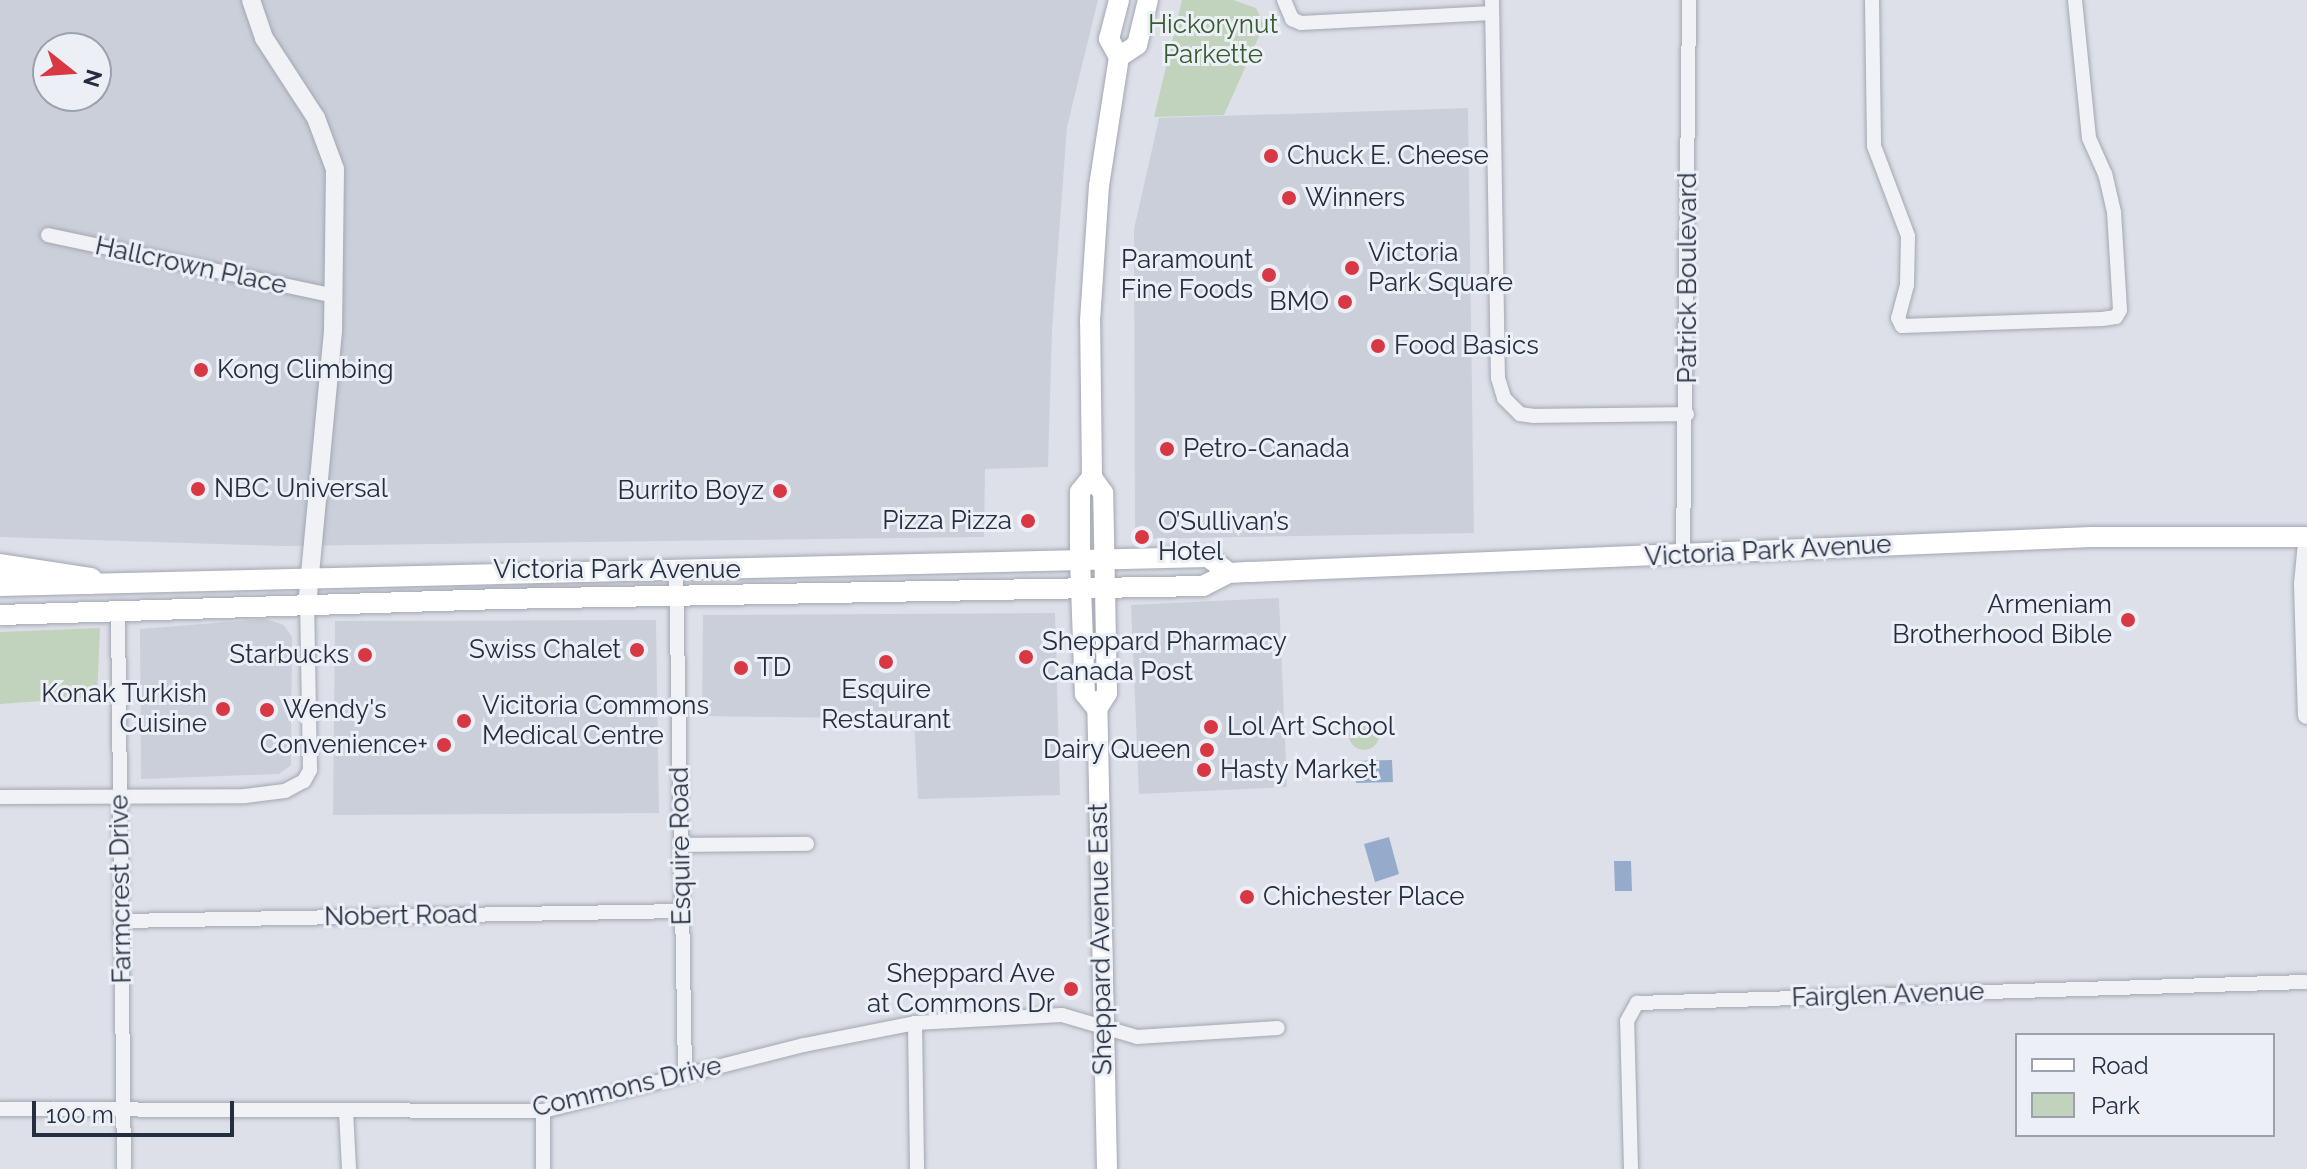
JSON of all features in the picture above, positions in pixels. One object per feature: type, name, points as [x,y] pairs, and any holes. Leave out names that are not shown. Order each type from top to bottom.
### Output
[{"type":"highway","points":[[0,567],[90,581]]},
{"type":"main road","name":"Sheppard Avenue East","points":[[1107,1169],[1097,709],[1107,693],[1103,493],[1092,477],[1090,321],[1099,186],[1119,57],[1109,39],[1119,0]]},
{"type":"main road","name":"Sheppard Avenue East","points":[[1119,57],[1137,45],[1148,0]]},
{"type":"main road","name":"Sheppard Avenue East","points":[[1092,477],[1080,492],[1080,560],[1085,694],[1097,709]]},
{"type":"main road","name":"Victoria Park Avenue","points":[[0,615],[1203,586],[1229,573],[2091,537],[2307,539]]},
{"type":"main road","name":"Victoria Park Avenue","points":[[0,586],[308,575],[676,571],[1208,557],[1229,573]]},
{"type":"street","points":[[0,797],[245,796],[285,791],[304,781],[310,770],[308,575],[335,296],[335,169],[316,118],[264,38],[251,0]]},
{"type":"street","points":[[1284,0],[1292,19],[1301,23],[1492,6],[1498,378],[1504,398],[1520,414],[1534,416],[1687,414]]},
{"type":"street","name":"Patrick Boulevard","points":[[1683,555],[1687,414],[1689,0]]},
{"type":"street","points":[[1872,0],[1874,146],[1908,236],[1907,285],[1898,318],[1902,326],[2102,319],[2116,317],[2120,310],[2114,212],[2105,174],[2089,138],[2075,0]]},
{"type":"street","name":"Hallcrown Place","points":[[48,235],[335,296]]},
{"type":"street","points":[[2307,539],[2307,715]]},
{"type":"street","name":"Esquire Road","points":[[676,571],[685,1074]]},
{"type":"street","name":"Farmcrest Drive","points":[[118,610],[124,1169]]},
{"type":"street","points":[[682,845],[807,844]]},
{"type":"street","name":"Nobert Road","points":[[121,921],[682,911]]},
{"type":"street","name":"Fairglen Avenue","points":[[1631,1169],[1627,1021],[1637,1003],[2307,982]]},
{"type":"street","name":"Commons Drive","points":[[0,1109],[543,1111],[685,1074],[915,1023],[1062,1015],[1076,1016],[1102,1031]]},
{"type":"street","points":[[915,1023],[917,1169]]},
{"type":"street","points":[[1102,1031],[1137,1037],[1278,1028]]},
{"type":"street","points":[[346,1111],[349,1169]]},
{"type":"street","points":[[543,1111],[543,1169]]},
{"type":"shaded area","points":[[0,0],[1098,0],[1067,127],[1052,329],[1048,467],[985,469],[984,537],[282,546],[0,537]]},
{"type":"shaded area","points":[[1468,108],[1474,533],[1135,539],[1134,229],[1159,118]]},
{"type":"shaded area","points":[[1279,598],[1287,787],[1139,794],[1131,605]]},
{"type":"shaded area","points":[[1055,613],[1060,795],[918,799],[914,719],[702,716],[703,615]]},
{"type":"shaded area","points":[[266,619],[284,625],[292,637],[291,765],[279,774],[141,779],[140,629]]},
{"type":"shaded area","points":[[656,620],[659,813],[333,815],[335,621]]},
{"type":"green space","name":"Hickorynut Parkette","points":[[1182,0],[1233,0],[1256,8],[1264,25],[1224,115],[1154,117]]},
{"type":"green space","points":[[100,628],[97,697],[0,704],[0,632]]},
{"type":"green space","points":[[1364,720],[1370,721],[1378,729],[1378,741],[1370,749],[1364,750],[1358,749],[1350,741],[1349,735],[1350,729],[1358,721]]},
{"type":"water","points":[[1392,760],[1393,782],[1356,783],[1355,761]]},
{"type":"water","points":[[1389,837],[1399,874],[1375,882],[1364,844]]},
{"type":"water","points":[[1614,861],[1631,861],[1632,891],[1615,891]]},
{"type":"place","name":"Chuck E. Cheese","points":[[1271,156]]},
{"type":"place","name":"Winners","points":[[1289,198]]},
{"type":"place","name":"Victoria Park Square","points":[[1352,268]]},
{"type":"place","name":"Paramount Fine Foods","points":[[1269,275]]},
{"type":"place","name":"BMO","points":[[1345,302]]},
{"type":"place","name":"Food Basics","points":[[1378,346]]},
{"type":"place","name":"Kong Climbing","points":[[201,370]]},
{"type":"place","name":"Petro-Canada","points":[[1167,449]]},
{"type":"place","name":"NBC Universal","points":[[198,489]]},
{"type":"place","name":"Burrito Boyz","points":[[780,491]]},
{"type":"place","name":"Pizza Pizza","points":[[1028,521]]},
{"type":"place","name":"O’Sullivan’s Hotel","points":[[1142,537]]},
{"type":"place","name":"Armeniam Brotherhood Bible","points":[[2128,620]]},
{"type":"place","name":"Swiss Chalet","points":[[637,650]]},
{"type":"place","name":"Starbucks","points":[[365,655]]},
{"type":"place","name":"Sheppard Pharmacy Canada Post","points":[[1026,657]]},
{"type":"place","name":"Esquire Restaurant","points":[[886,662]]},
{"type":"place","name":"TD","points":[[741,668]]},
{"type":"place","name":"Konak Turkish Cuisine","points":[[223,709]]},
{"type":"place","name":"Wendy's","points":[[267,710]]},
{"type":"place","name":"Vicitoria Commons Medical Centre","points":[[464,721]]},
{"type":"place","name":"Lol Art School","points":[[1211,727]]},
{"type":"place","name":"Convenience+","points":[[444,745]]},
{"type":"place","name":"Dairy Queen","points":[[1207,750]]},
{"type":"place","name":"Hasty Market","points":[[1204,770]]},
{"type":"place","name":"Chichester Place","points":[[1247,897]]},
{"type":"place","name":"Sheppard Ave at Commons Dr","points":[[1071,989]]}]
